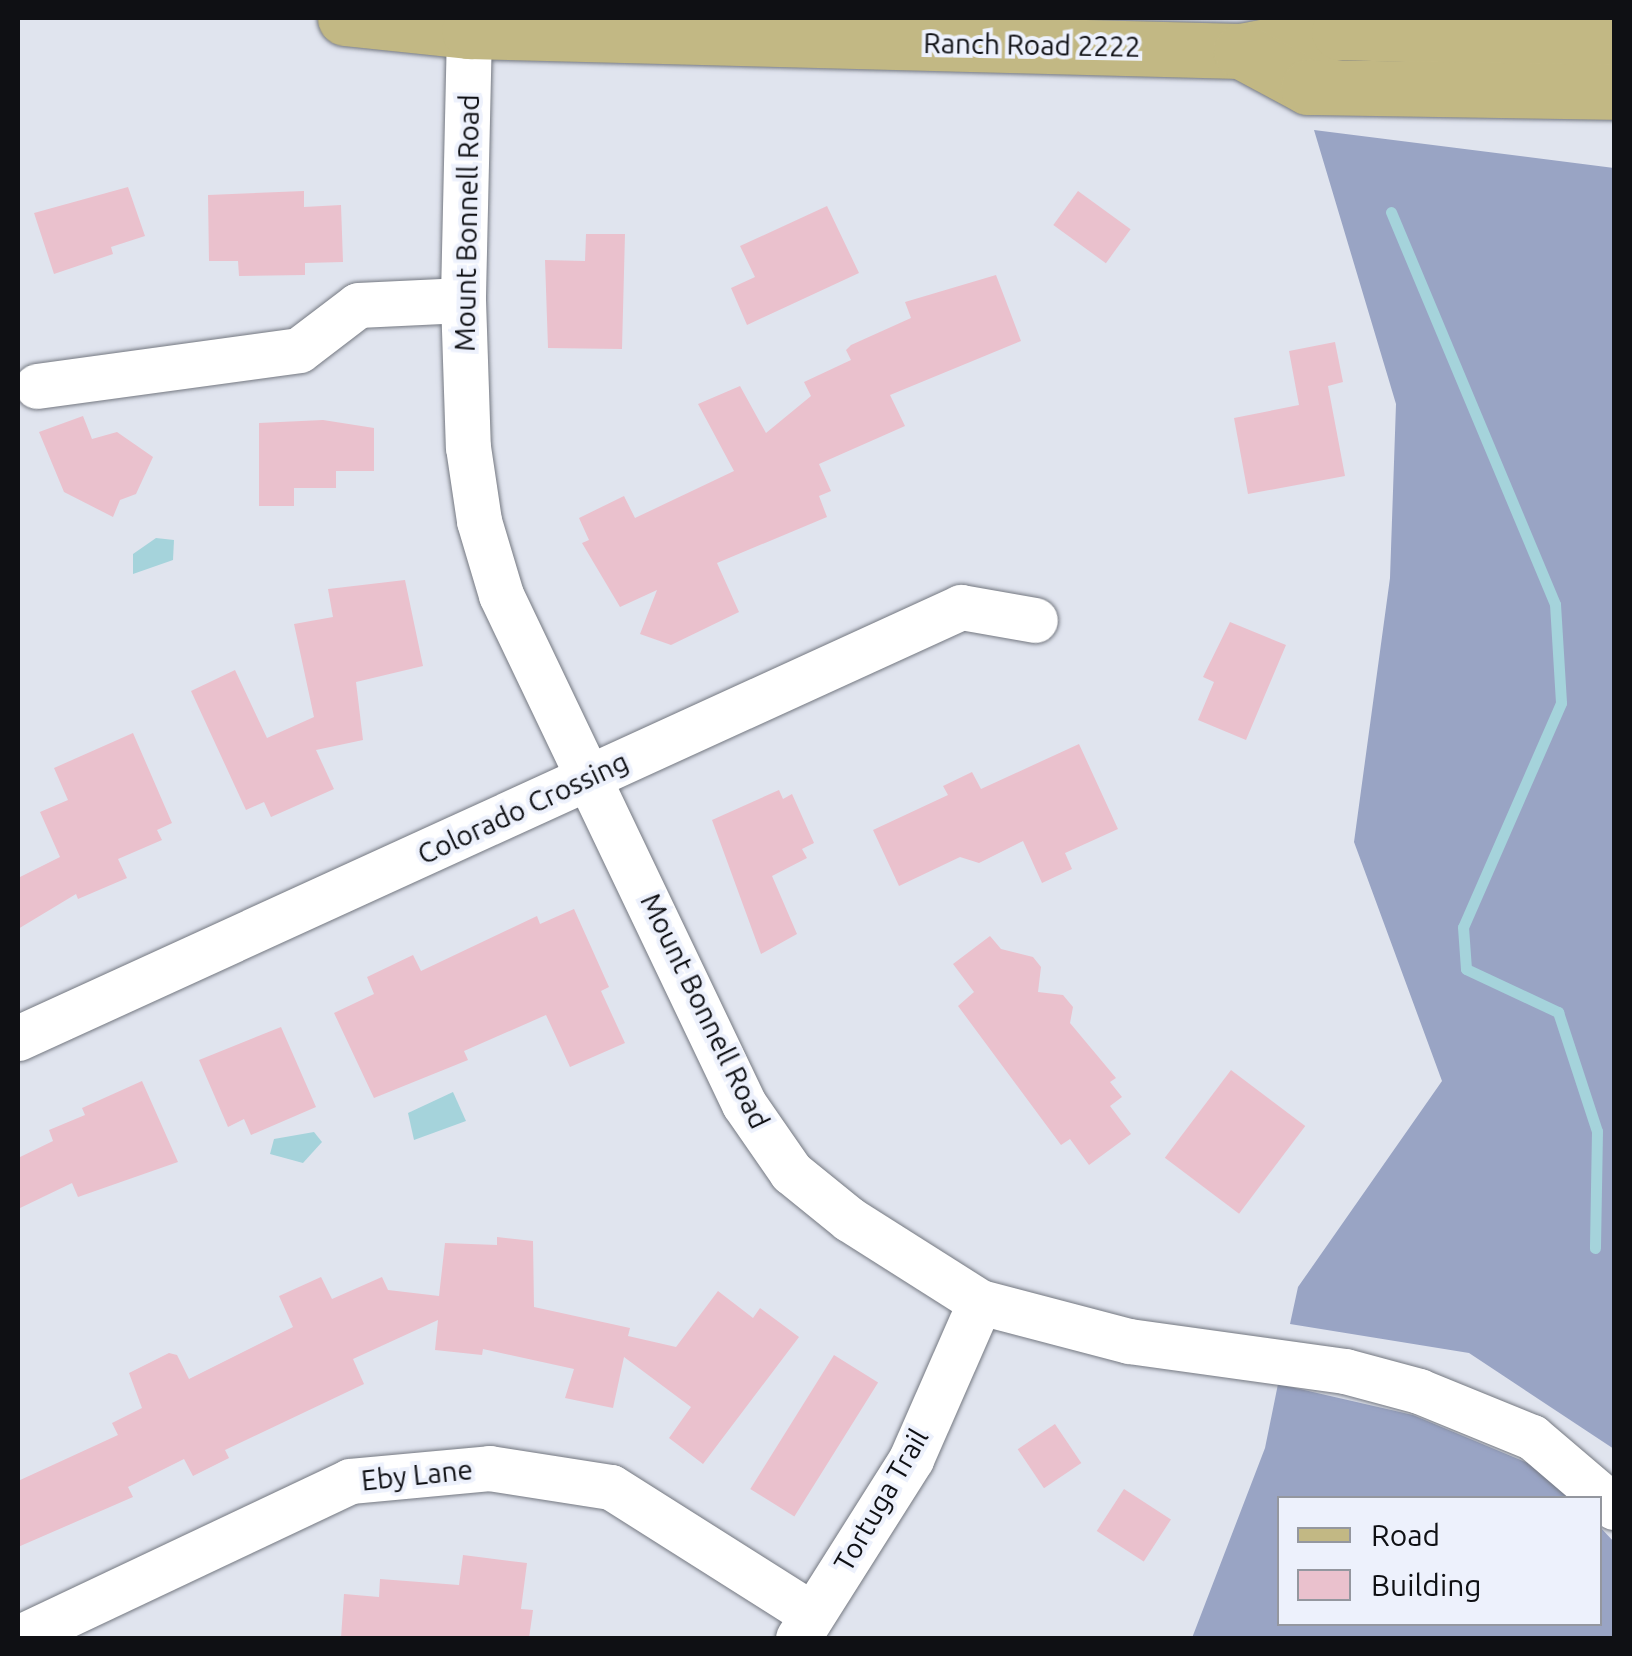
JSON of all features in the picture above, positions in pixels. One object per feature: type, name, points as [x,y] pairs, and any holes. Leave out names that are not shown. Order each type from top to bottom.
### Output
[{"type":"main road","name":"Ranch Road 2222","points":[[345,18],[469,31],[1242,34],[1506,28],[1614,40]]},
{"type":"main road","name":"Ranch Road 2222","points":[[1242,34],[1308,88],[1614,92]]},
{"type":"street","points":[[1599,18],[1614,31]]},
{"type":"street","name":"Mount Bonnell Road","points":[[469,31],[463,300],[468,447],[479,521],[500,596],[592,776],[744,1104],[791,1172],[849,1219],[980,1302],[1129,1341],[1344,1370],[1419,1392],[1532,1438],[1601,1496]]},
{"type":"street","points":[[37,386],[299,350],[358,305],[463,300]]},
{"type":"street","name":"Colorado Crossing","points":[[18,1038],[961,607],[1034,620]]},
{"type":"street","name":"Tortuga Trail","points":[[805,1626],[910,1459],[980,1302]]},
{"type":"street","name":"Eby Lane","points":[[18,1638],[350,1481],[489,1468],[611,1486],[805,1626]]},
{"type":"shaded area","points":[[1314,130],[1614,168],[1614,1449],[1469,1353],[1290,1324],[1298,1287],[1442,1081],[1354,842],[1390,578],[1396,404]]},
{"type":"shaded area","points":[[156,538],[174,540],[173,560],[133,574],[133,554]]},
{"type":"shaded area","points":[[453,1092],[466,1121],[414,1140],[408,1113]]},
{"type":"shaded area","points":[[314,1132],[322,1142],[303,1163],[270,1154],[274,1139]]},
{"type":"shaded area","points":[[1278,1384],[1413,1415],[1535,1466],[1567,1496],[1277,1496],[1277,1626],[1602,1626],[1602,1529],[1614,1542],[1614,1638],[1192,1638],[1265,1448]]},
{"type":"building","points":[[128,187],[145,236],[111,247],[113,254],[54,274],[34,213]]},
{"type":"building","points":[[304,191],[304,207],[341,205],[343,262],[305,263],[305,275],[239,276],[238,261],[209,261],[208,195]]},
{"type":"building","points":[[1078,191],[1131,229],[1106,263],[1053,225]]},
{"type":"building","points":[[827,206],[859,273],[747,325],[731,288],[755,277],[740,246]]},
{"type":"building","points":[[586,234],[625,234],[622,349],[548,348],[545,260],[585,261]]},
{"type":"building","points":[[996,275],[1021,341],[890,395],[905,426],[819,464],[831,491],[819,496],[827,517],[717,563],[739,612],[671,645],[640,634],[657,590],[620,607],[582,543],[589,540],[579,518],[624,496],[635,518],[734,471],[698,404],[740,386],[766,433],[811,396],[804,382],[851,360],[846,350],[851,345],[911,318],[905,302]]},
{"type":"building","points":[[1335,342],[1343,382],[1328,386],[1345,476],[1248,494],[1234,418],[1299,405],[1289,351]]},
{"type":"building","points":[[83,416],[92,439],[117,432],[153,457],[136,494],[120,500],[113,517],[64,492],[39,432]]},
{"type":"building","points":[[323,420],[374,428],[374,471],[336,471],[336,488],[294,488],[294,506],[259,506],[259,423]]},
{"type":"building","points":[[405,580],[423,666],[356,682],[363,740],[316,750],[334,789],[271,817],[264,802],[246,810],[191,691],[235,670],[267,738],[314,717],[294,624],[333,617],[328,589]]},
{"type":"building","points":[[1230,622],[1286,645],[1246,740],[1198,720],[1214,682],[1203,677]]},
{"type":"building","points":[[133,733],[172,823],[157,830],[162,840],[118,859],[127,878],[78,899],[76,894],[18,929],[18,878],[60,857],[40,812],[68,800],[54,768]]},
{"type":"building","points":[[1079,744],[1118,829],[1065,853],[1072,869],[1042,883],[1023,841],[979,863],[960,857],[899,886],[873,830],[948,795],[943,786],[972,772],[981,789]]},
{"type":"building","points":[[779,790],[783,799],[792,794],[814,843],[802,849],[807,858],[772,876],[797,934],[761,954],[712,820]]},
{"type":"building","points":[[574,909],[609,987],[601,991],[625,1043],[570,1067],[546,1015],[464,1051],[468,1060],[374,1098],[334,1013],[374,994],[367,977],[413,955],[421,971],[537,916],[540,924]]},
{"type":"building","points":[[990,936],[1001,949],[1033,957],[1041,967],[1038,992],[1063,995],[1073,1007],[1070,1023],[1116,1078],[1110,1082],[1122,1097],[1110,1106],[1131,1134],[1089,1165],[1070,1139],[1061,1145],[958,1006],[974,992],[953,964]]},
{"type":"building","points":[[281,1027],[316,1107],[251,1135],[244,1119],[228,1127],[199,1060]]},
{"type":"building","points":[[1231,1070],[1305,1126],[1239,1214],[1165,1158]]},
{"type":"building","points":[[142,1081],[178,1162],[78,1197],[72,1183],[18,1209],[18,1158],[53,1141],[49,1130],[85,1115],[82,1108]]},
{"type":"building","points":[[497,1237],[533,1241],[534,1307],[630,1328],[628,1336],[676,1347],[718,1291],[753,1318],[760,1308],[799,1337],[703,1464],[669,1438],[691,1407],[624,1357],[613,1408],[565,1398],[574,1369],[483,1349],[482,1355],[435,1350],[438,1320],[353,1359],[364,1384],[225,1450],[229,1458],[193,1476],[184,1459],[128,1487],[133,1497],[18,1547],[18,1481],[118,1435],[112,1423],[142,1408],[129,1373],[169,1353],[177,1355],[189,1379],[293,1327],[279,1296],[321,1277],[332,1299],[382,1277],[388,1290],[439,1296],[445,1243],[497,1245]]},
{"type":"building","points":[[834,1355],[878,1383],[794,1517],[750,1489]]},
{"type":"building","points":[[1055,1424],[1081,1463],[1044,1488],[1018,1449]]},
{"type":"building","points":[[1124,1489],[1171,1519],[1144,1561],[1097,1531]]},
{"type":"building","points":[[463,1555],[527,1563],[521,1609],[533,1610],[529,1638],[341,1638],[344,1594],[379,1597],[380,1579],[459,1585]]},
{"type":"waterway","points":[[1391,212],[1555,604],[1561,703],[1463,927],[1466,969],[1558,1012],[1597,1131],[1595,1248]]}]
